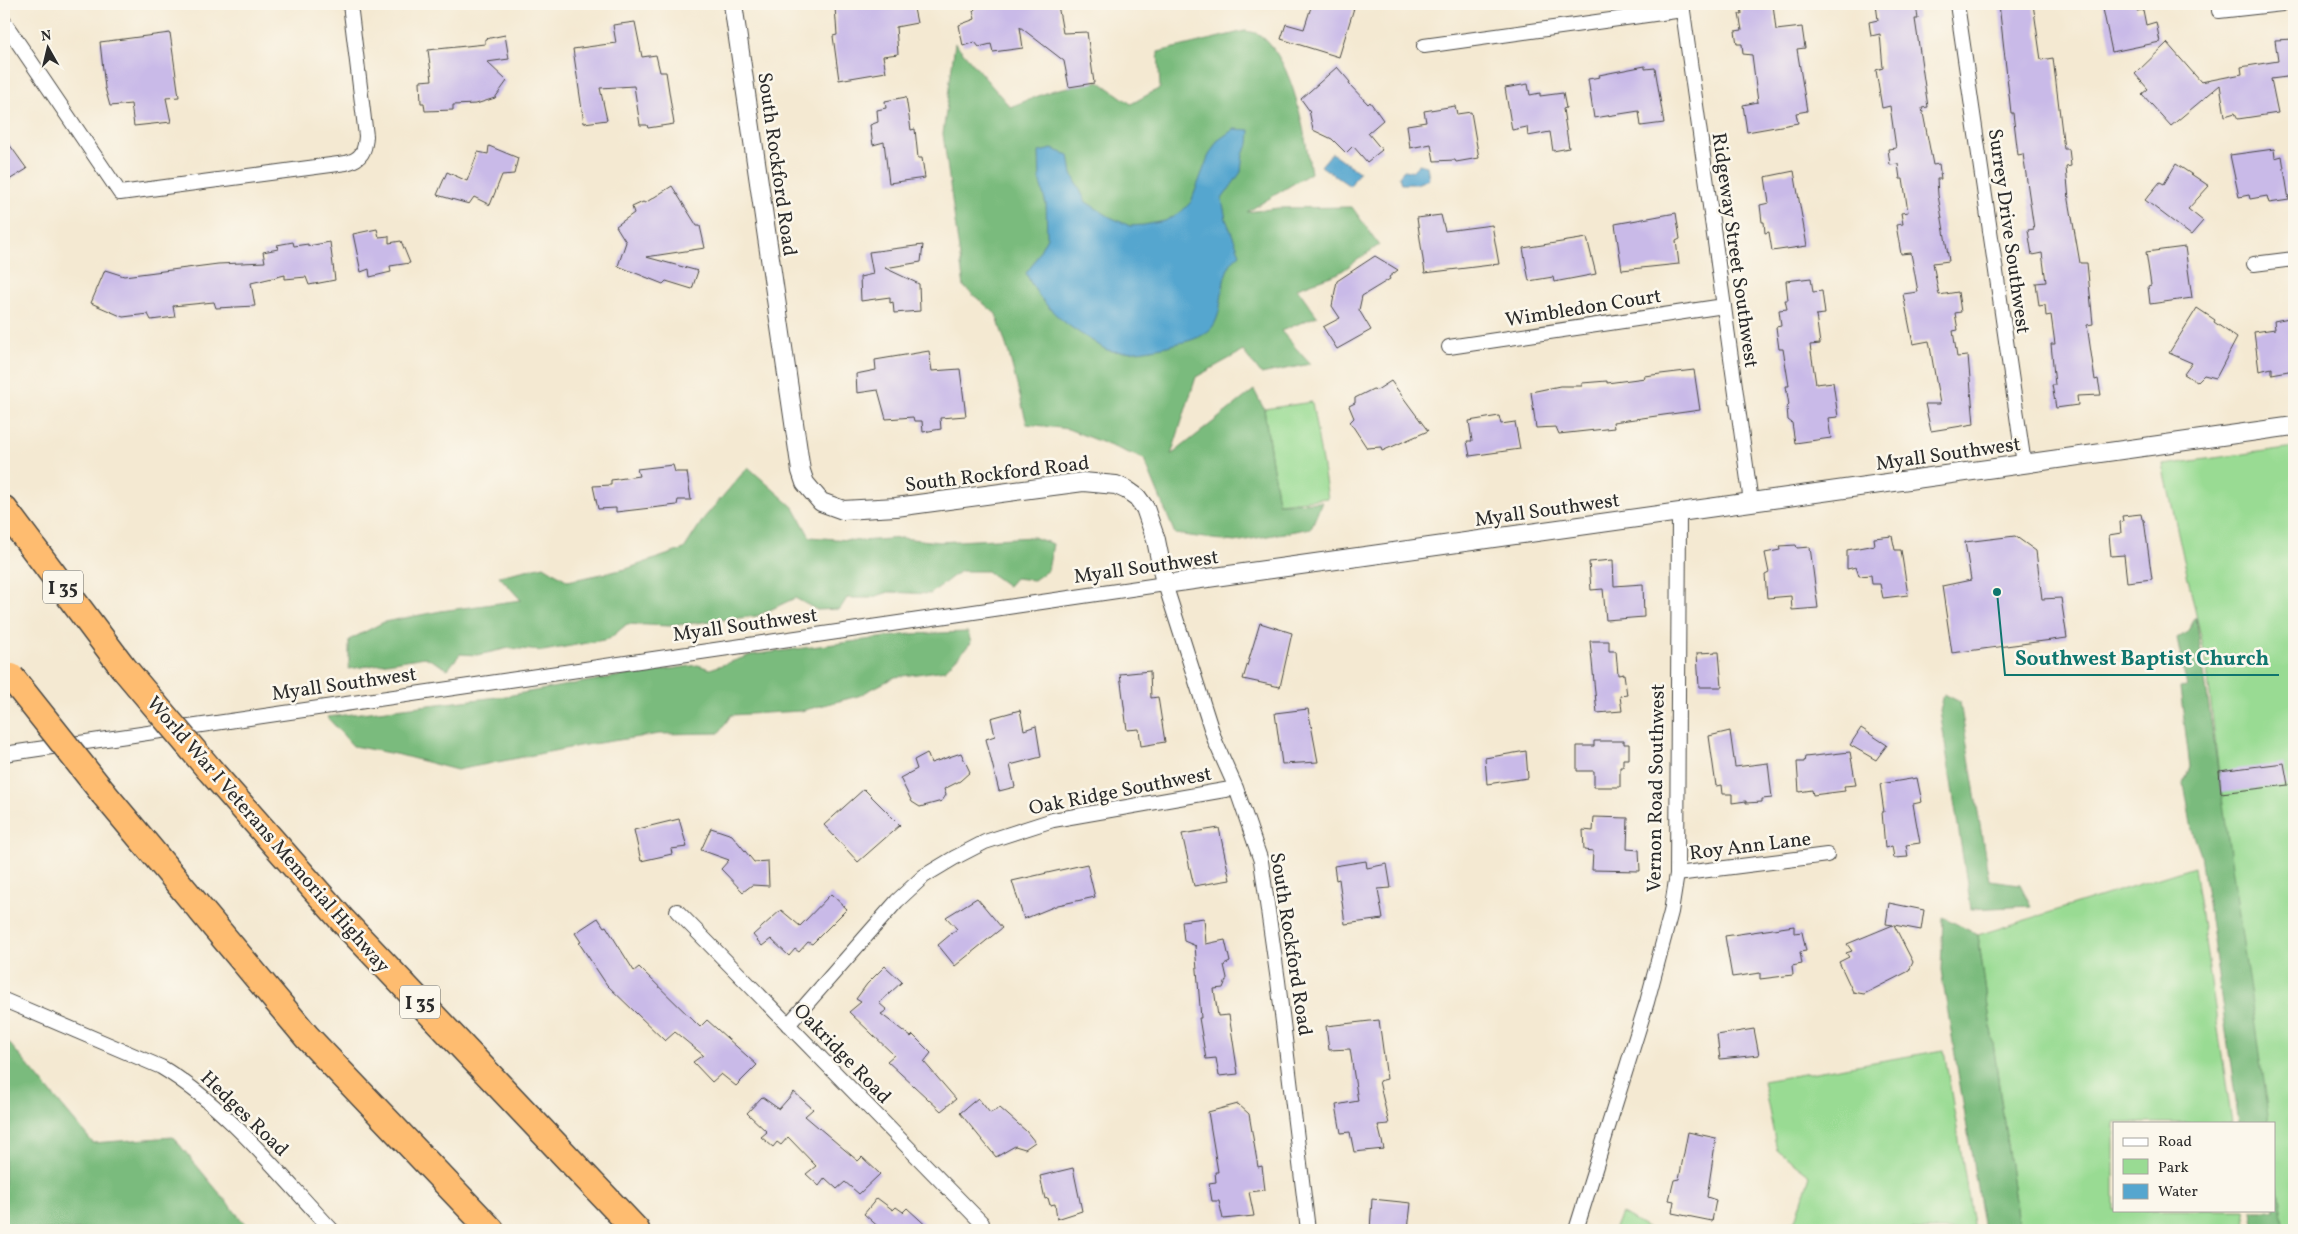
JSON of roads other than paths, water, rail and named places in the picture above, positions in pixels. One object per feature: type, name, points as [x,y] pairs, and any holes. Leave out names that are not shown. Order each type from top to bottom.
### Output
[{"type":"highway","name":"World War I Veterans Memorial Highway","points":[[4,509],[122,666],[343,921],[636,1230]]},
{"type":"highway","points":[[7,673],[104,794],[307,1037],[491,1230]]},
{"type":"street","points":[[4,22],[120,192],[346,163],[360,157],[364,152],[366,136],[350,4]]},
{"type":"street","name":"South Rockford Road","points":[[733,4],[801,471],[809,489],[821,502],[830,506],[842,510],[860,510],[1083,482],[1104,482],[1127,490],[1137,497],[1145,508],[1156,540],[1165,584],[1216,741],[1236,788],[1260,861],[1278,981],[1308,1230]]},
{"type":"street","name":"Surrey Drive Southwest","points":[[1957,4],[2024,464]]},
{"type":"street","points":[[2219,11],[2282,4]]},
{"type":"street","points":[[1424,46],[1682,7]]},
{"type":"street","name":"Ridgeway Street Southwest","points":[[1682,7],[1751,502]]},
{"type":"street","points":[[2254,264],[2294,259]]},
{"type":"street","name":"Wimbledon Court","points":[[1449,347],[1724,306]]},
{"type":"street","name":"Myall Southwest","points":[[4,754],[1165,584],[2294,426]]},
{"type":"street","name":"Vernon Road Southwest","points":[[1576,1230],[1646,1002],[1671,912],[1677,874],[1679,512]]},
{"type":"street","name":"Oak Ridge Southwest","points":[[788,1025],[897,901],[924,876],[954,858],[985,842],[1053,820],[1236,788]]},
{"type":"street","name":"Roy Ann Lane","points":[[1677,874],[1827,855]]},
{"type":"street","name":"Oakridge Road","points":[[676,911],[982,1223]]},
{"type":"street","name":"Hedges Road","points":[[4,1000],[161,1067],[180,1078],[215,1106],[332,1230]]},
{"type":"water","points":[[1234,129],[1250,130],[1249,144],[1243,154],[1241,172],[1222,199],[1226,219],[1240,254],[1228,269],[1218,314],[1215,323],[1209,331],[1194,339],[1163,347],[1123,352],[1114,351],[1105,349],[1081,334],[1053,312],[1031,284],[1026,273],[1033,264],[1047,237],[1046,204],[1040,183],[1039,152],[1052,149],[1069,155],[1072,174],[1086,202],[1110,217],[1130,226],[1144,225],[1165,221],[1181,212],[1191,202],[1208,157],[1217,141]]},
{"type":"water","points":[[1332,153],[1359,172],[1350,186],[1321,166]]},
{"type":"water","points":[[1419,164],[1427,166],[1429,179],[1416,184],[1401,184],[1399,176],[1404,170],[1412,171]]},
{"type":"place","name":"Southwest Baptist Church","points":[[1997,592]]}]
